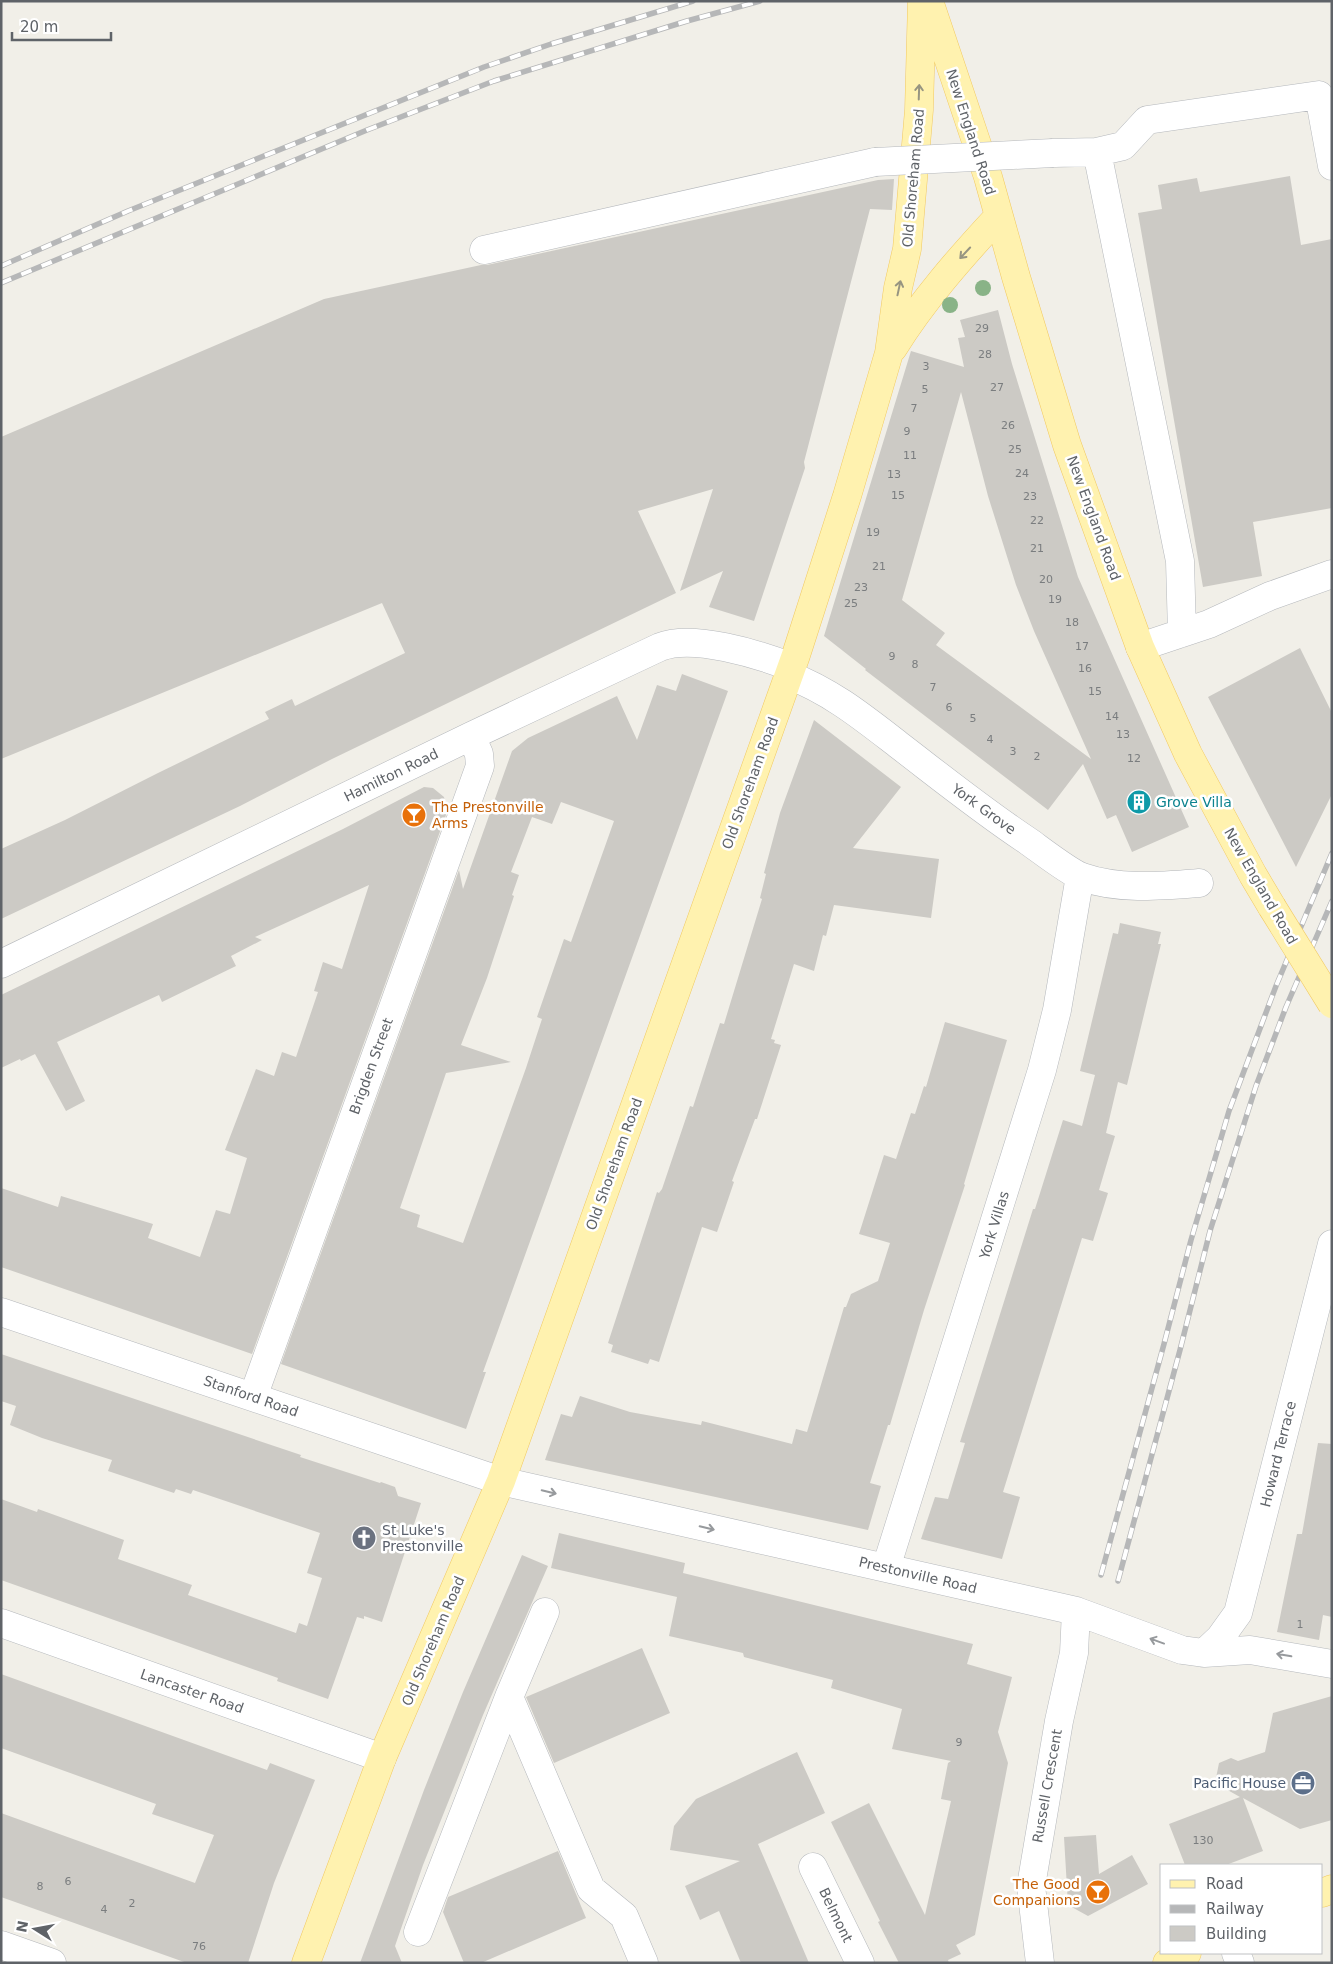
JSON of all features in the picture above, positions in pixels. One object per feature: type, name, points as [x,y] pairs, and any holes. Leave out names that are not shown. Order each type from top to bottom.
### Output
[{"type":"main road","name":"Old Shoreham Road","points":[[306,1963],[382,1758],[501,1481],[790,671],[844,505],[889,354],[904,268],[910,221],[919,110],[922,1]]},
{"type":"main road","name":"New England Road","points":[[929,1],[988,177],[998,217],[1067,444],[1140,648],[1188,754],[1253,875],[1332,1004]]},
{"type":"main road","name":"Old Shoreham Road","points":[[889,354],[908,323],[953,265],[998,217]]},
{"type":"main road","points":[[1167,1963],[1186,1954]]},
{"type":"street","points":[[484,250],[875,162],[1097,152],[1123,146],[1147,120],[1319,95],[1332,166]]},
{"type":"street","points":[[1097,152],[1180,561],[1182,633]]},
{"type":"street","points":[[1140,648],[1209,624],[1270,596],[1332,574]]},
{"type":"street","name":"Hamilton Road","points":[[1,964],[471,736],[671,642],[720,647],[776,661],[790,671]]},
{"type":"street","name":"York Grove","points":[[790,671],[837,699],[997,820],[1080,876],[1122,884],[1163,886],[1199,883]]},
{"type":"street","name":"Brigden Street","points":[[253,1397],[480,766],[479,754],[471,736]]},
{"type":"street","name":"York Villas","points":[[886,1568],[1042,1070],[1057,1010],[1080,876]]},
{"type":"street","name":"Howard Terrace","points":[[1204,1653],[1220,1638],[1238,1613],[1332,1244]]},
{"type":"street","name":"Stanford Road","points":[[1,1312],[501,1481]]},
{"type":"street","name":"Prestonville Road","points":[[501,1481],[1076,1611],[1182,1650],[1204,1653],[1250,1650],[1332,1664]]},
{"type":"street","name":"Russell Crescent","points":[[1040,1963],[1031,1886],[1057,1731],[1074,1653],[1076,1611]]},
{"type":"street","points":[[418,1932],[509,1697],[545,1612]]},
{"type":"street","name":"Lancaster Road","points":[[1,1624],[382,1758]]},
{"type":"street","points":[[509,1697],[591,1889],[624,1916],[644,1963]]},
{"type":"street","name":"Belmont","points":[[812,1867],[860,1963]]},
{"type":"street","points":[[1,1945],[52,1963]]},
{"type":"building","points":[[1290,176],[1301,245],[1332,239],[1332,508],[1253,522],[1262,576],[1203,587],[1138,213],[1162,209],[1158,185],[1197,178],[1200,192]]},
{"type":"building","points":[[894,179],[892,210],[870,209],[804,462],[805,468],[754,621],[709,607],[723,571],[680,591],[713,489],[638,511],[676,593],[332,759],[240,806],[1,919],[1,849],[65,820],[269,719],[265,712],[292,699],[295,706],[405,653],[382,603],[1,759],[1,437],[324,299],[878,180]]},
{"type":"building","points":[[998,310],[1012,364],[1078,577],[1189,827],[1132,852],[1116,815],[1107,819],[1083,764],[1048,810],[865,670],[824,636],[911,351],[964,367],[958,338],[965,337],[960,320]],"holes":[[[961,392],[988,496],[1016,585],[1034,631],[1091,759],[936,645],[945,633],[902,600]]]},
{"type":"building","points":[[1300,648],[1332,713],[1332,794],[1296,867],[1208,697]]},
{"type":"building","points":[[682,674],[728,691],[483,1372],[486,1372],[466,1429],[281,1364],[459,870],[463,889],[512,751],[528,738],[617,696],[637,740],[657,685],[676,691]],"holes":[[[561,802],[614,821],[571,942],[564,939],[537,1017],[542,1019],[526,1068],[463,1243],[417,1227],[420,1215],[400,1208],[446,1073],[511,1062],[461,1045],[487,978],[514,896],[512,895],[519,875],[511,872],[532,817],[552,824]]]},
{"type":"building","points":[[814,720],[901,787],[853,848],[939,859],[931,918],[834,905],[826,936],[823,935],[814,971],[794,964],[771,1039],[775,1040],[774,1043],[781,1045],[757,1119],[755,1119],[732,1181],[734,1182],[717,1232],[702,1227],[659,1362],[650,1359],[648,1364],[611,1352],[613,1345],[608,1343],[657,1192],[659,1193],[662,1189],[690,1106],[693,1107],[720,1023],[724,1024],[762,899],[760,898],[766,874],[764,873],[780,813]]},
{"type":"building","points":[[424,787],[433,788],[444,797],[447,812],[252,1354],[1,1267],[1,1188],[58,1207],[61,1196],[153,1224],[148,1238],[200,1257],[216,1210],[230,1214],[247,1158],[225,1150],[256,1069],[274,1076],[282,1052],[296,1057],[318,992],[314,991],[323,962],[342,969],[369,885],[255,937],[262,940],[231,956],[236,966],[162,1002],[159,995],[57,1042],[85,1101],[66,1111],[35,1054],[1,1068],[1,995],[343,829]]},
{"type":"building","points":[[1120,923],[1161,932],[1158,944],[1161,944],[1127,1085],[1118,1082],[1106,1133],[1115,1136],[1099,1190],[1108,1193],[1093,1241],[1082,1238],[1003,1492],[1020,1497],[1002,1559],[921,1539],[935,1497],[948,1499],[965,1443],[960,1442],[1063,1120],[1082,1126],[1095,1075],[1080,1071],[1113,933],[1118,934]]},
{"type":"building","points":[[945,1022],[1007,1040],[965,1185],[870,1483],[881,1486],[868,1530],[545,1460],[561,1414],[572,1417],[580,1396],[630,1412],[701,1425],[702,1421],[792,1444],[796,1429],[807,1432],[844,1307],[846,1307],[851,1294],[878,1281],[890,1243],[859,1234],[884,1155],[896,1159],[911,1113],[915,1114],[924,1086],[926,1087]]},
{"type":"building","points":[[1,1354],[301,1455],[300,1457],[381,1482],[395,1487],[398,1496],[421,1503],[382,1622],[364,1616],[364,1619],[357,1617],[328,1699],[277,1681],[278,1678],[1,1580],[1,1499],[37,1512],[38,1509],[124,1540],[118,1559],[192,1585],[188,1595],[296,1633],[299,1623],[307,1626],[322,1578],[307,1573],[320,1533],[193,1490],[191,1494],[176,1489],[174,1493],[108,1471],[112,1460],[42,1438],[10,1425],[16,1406],[1,1401]]},
{"type":"building","points":[[1318,1443],[1332,1444],[1332,1617],[1323,1615],[1319,1640],[1277,1632],[1297,1534],[1302,1534]]},
{"type":"building","points":[[559,1533],[685,1563],[683,1573],[973,1644],[967,1664],[1012,1677],[998,1732],[1008,1763],[975,1935],[956,1945],[961,1954],[948,1960],[949,1963],[899,1963],[831,1822],[869,1803],[925,1915],[951,1801],[941,1799],[948,1763],[951,1761],[892,1749],[902,1709],[831,1688],[833,1680],[744,1657],[743,1653],[669,1636],[677,1597],[551,1568]]},
{"type":"building","points":[[522,1555],[548,1566],[483,1715],[423,1865],[395,1946],[402,1963],[360,1963],[424,1790],[463,1692]]},
{"type":"building","points":[[642,1648],[670,1713],[554,1763],[526,1697]]},
{"type":"building","points":[[1,1674],[267,1770],[270,1763],[315,1780],[274,1883],[248,1963],[187,1963],[1,1897],[1,1813],[195,1883],[214,1835],[152,1814],[156,1804],[1,1748]]},
{"type":"building","points":[[1332,1696],[1332,1820],[1300,1829],[1243,1798],[1263,1851],[1229,1864],[1185,1864],[1169,1824],[1240,1797],[1215,1783],[1219,1763],[1231,1758],[1238,1761],[1265,1752],[1273,1713]]},
{"type":"building","points":[[797,1752],[825,1813],[758,1844],[809,1963],[741,1963],[719,1911],[700,1920],[685,1886],[740,1861],[670,1850],[674,1826],[696,1799]]},
{"type":"building","points":[[1096,1835],[1099,1874],[1132,1855],[1148,1884],[1088,1916],[1068,1905],[1064,1837]]},
{"type":"building","points":[[558,1851],[586,1918],[481,1963],[464,1963],[443,1912],[448,1897]]},
{"type":"railway","points":[[1,266],[128,211],[484,67],[551,44],[693,1]]},
{"type":"railway","points":[[1,283],[367,130],[494,81],[687,21],[760,1]]},
{"type":"railway","points":[[1101,1575],[1191,1240],[1229,1111],[1276,986],[1332,853]]},
{"type":"railway","points":[[1118,1581],[1210,1231],[1256,1086],[1286,1007],[1332,901]]},
{"type":"place","name":"Grove Villa","points":[[1139,802]]},
{"type":"place","name":"The Prestonville Arms","points":[[414,815]]},
{"type":"place","name":"St Luke's Prestonville","points":[[364,1538]]},
{"type":"place","name":"Pacific House","points":[[1303,1783]]},
{"type":"place","name":"The Good Companions","points":[[1098,1892]]}]
